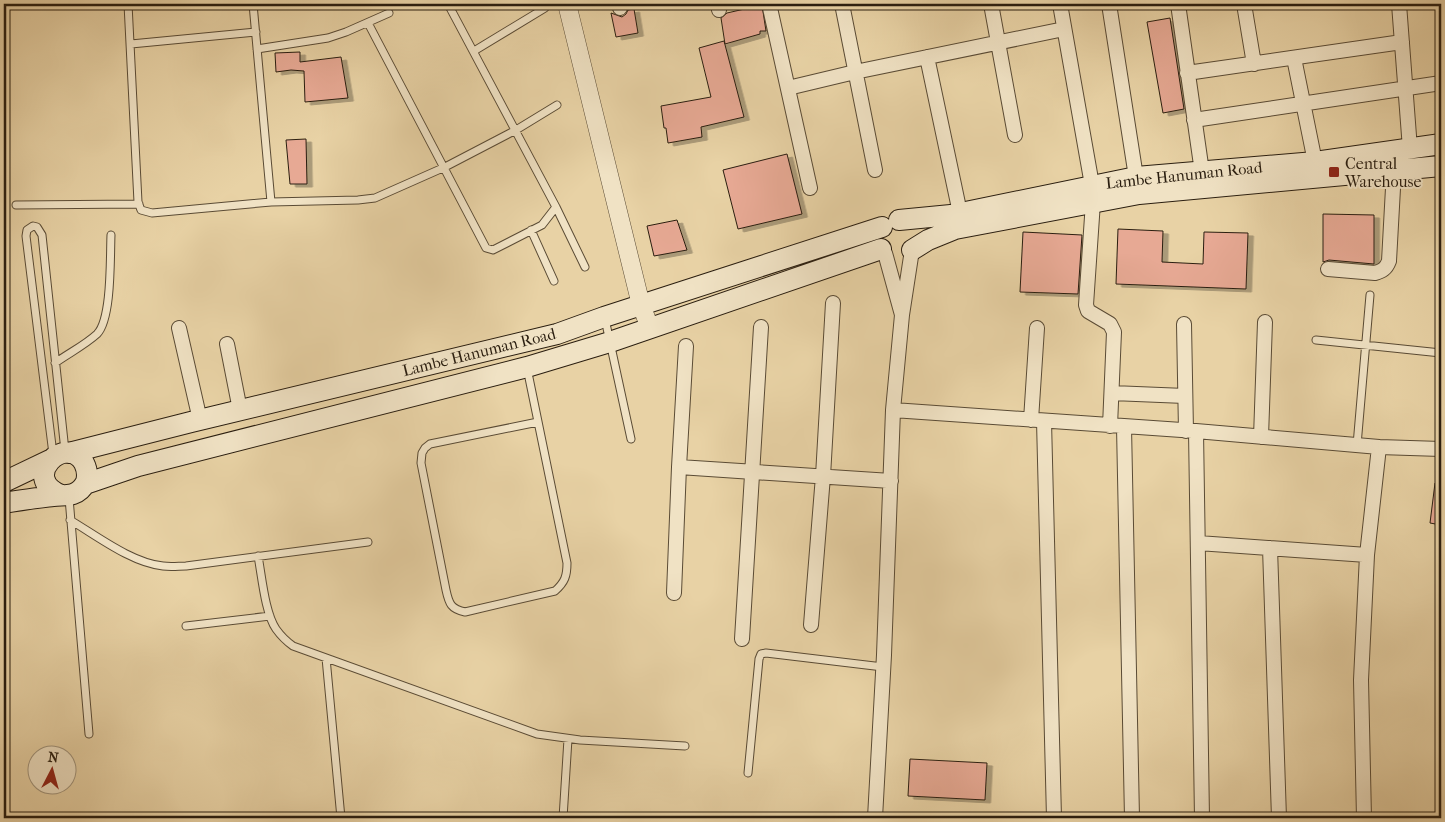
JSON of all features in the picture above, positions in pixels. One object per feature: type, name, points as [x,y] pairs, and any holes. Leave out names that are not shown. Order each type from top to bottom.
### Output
[{"type":"main road","name":"Lambe Hanuman Road","points":[[4,482],[59,456],[240,410],[557,334],[890,223],[1137,186],[1204,179],[1441,144]]},
{"type":"main road","points":[[1204,179],[1441,166]]},
{"type":"main road","points":[[912,250],[916,244],[914,231],[905,221],[890,223],[878,237],[883,251],[890,256],[902,257],[928,240],[955,229],[1092,194]]},
{"type":"main road","name":"Lambe Hanuman Road","points":[[85,484],[138,466],[527,367],[610,342],[883,251]]},
{"type":"main road","points":[[4,502],[65,495],[76,493],[85,484],[87,478],[85,464],[81,459],[59,456],[46,466],[44,473],[45,481],[54,492],[65,495]]},
{"type":"street","points":[[567,4],[641,305],[650,328]]},
{"type":"street","points":[[842,4],[875,170]]},
{"type":"street","points":[[991,4],[1015,135]]},
{"type":"street","points":[[1060,4],[1092,194],[1086,306],[1088,311],[1110,324],[1114,332],[1112,393],[1117,426],[1132,818]]},
{"type":"street","points":[[1110,4],[1137,186]]},
{"type":"street","points":[[1178,4],[1204,179]]},
{"type":"street","points":[[1244,4],[1254,64]]},
{"type":"street","points":[[1399,4],[1410,149]]},
{"type":"street","points":[[770,8],[810,188]]},
{"type":"street","points":[[788,88],[1064,29]]},
{"type":"street","points":[[1188,73],[1402,42]]},
{"type":"street","points":[[926,57],[960,213]]},
{"type":"street","points":[[1294,58],[1316,162]]},
{"type":"street","points":[[1194,120],[1441,83]]},
{"type":"street","points":[[1328,269],[1375,273],[1382,271],[1386,267],[1389,261],[1394,170]]},
{"type":"street","points":[[875,818],[893,410],[902,315],[912,250]]},
{"type":"street","points":[[883,251],[902,315]]},
{"type":"street","points":[[811,625],[823,476],[833,303]]},
{"type":"street","points":[[1261,437],[1265,322]]},
{"type":"street","points":[[1184,324],[1185,396],[1191,431],[1198,542],[1202,818]]},
{"type":"street","points":[[742,639],[761,327]]},
{"type":"street","points":[[179,328],[200,420]]},
{"type":"street","points":[[1037,328],[1038,420],[1054,818]]},
{"type":"street","points":[[227,344],[240,410]]},
{"type":"street","points":[[674,593],[686,346]]},
{"type":"street","points":[[1112,393],[1185,396]]},
{"type":"street","points":[[893,410],[1191,431],[1379,447],[1441,449]]},
{"type":"street","points":[[1364,818],[1362,680],[1367,555],[1379,447]]},
{"type":"street","points":[[679,467],[891,481]]},
{"type":"street","points":[[1198,542],[1367,555]]},
{"type":"street","points":[[1270,548],[1279,818]]},
{"type":"lane","points":[[128,4],[139,204],[141,210],[152,212],[271,202],[375,198],[445,167],[516,130],[557,105]]},
{"type":"lane","points":[[253,4],[271,202]]},
{"type":"lane","points":[[448,4],[516,130],[585,267]]},
{"type":"lane","points":[[474,51],[545,8]]},
{"type":"lane","points":[[257,49],[328,38],[389,13]]},
{"type":"lane","points":[[368,23],[486,248],[493,250],[542,225],[556,207]]},
{"type":"lane","points":[[131,44],[256,32]]},
{"type":"lane","points":[[16,205],[139,204]]},
{"type":"lane","points":[[33,226],[37,227],[42,235],[55,363],[59,456],[26,236],[27,230],[33,226]]},
{"type":"lane","points":[[531,230],[554,282]]},
{"type":"lane","points":[[55,363],[98,333],[104,323],[107,309],[111,234]]},
{"type":"lane","points":[[1357,445],[1370,294]]},
{"type":"lane","points":[[604,317],[631,439]]},
{"type":"lane","points":[[1316,340],[1441,353],[1441,341]]},
{"type":"lane","points":[[527,367],[567,563],[567,573],[564,583],[555,591],[465,612],[455,610],[448,602],[424,482],[421,463],[422,453],[430,444],[538,422]]},
{"type":"lane","points":[[65,495],[70,520],[89,734]]},
{"type":"lane","points":[[70,520],[113,547],[138,559],[162,566],[186,566],[368,542]]},
{"type":"lane","points":[[258,556],[270,616],[282,637],[292,646],[536,734],[568,739],[685,746]]},
{"type":"lane","points":[[186,626],[270,616]]},
{"type":"lane","points":[[748,773],[759,659],[762,654],[883,667]]},
{"type":"lane","points":[[326,658],[341,818]]},
{"type":"lane","points":[[563,818],[568,739]]},
{"type":"building","points":[[762,5],[766,31],[760,31],[760,34],[725,44],[721,18],[727,13]]},
{"type":"building","points":[[634,9],[638,33],[616,37],[611,13],[622,17],[628,10]]},
{"type":"building","points":[[1170,18],[1184,109],[1163,113],[1147,22]]},
{"type":"building","points":[[724,41],[744,117],[701,127],[702,137],[668,143],[661,106],[711,97],[699,48]]},
{"type":"building","points":[[300,52],[300,62],[341,57],[348,98],[305,102],[304,71],[276,72],[275,53]]},
{"type":"building","points":[[306,139],[307,184],[290,184],[286,140]]},
{"type":"building","points":[[787,154],[802,214],[738,229],[723,170]]},
{"type":"building","points":[[1323,214],[1374,215],[1374,264],[1329,260],[1323,262]]},
{"type":"building","points":[[677,220],[687,250],[654,256],[647,226]]},
{"type":"building","points":[[1118,229],[1163,231],[1162,262],[1203,264],[1204,232],[1248,233],[1246,289],[1116,284]]},
{"type":"building","points":[[1023,232],[1082,235],[1078,294],[1020,292]]},
{"type":"building","points":[[1435,483],[1441,483],[1441,525],[1430,523]]},
{"type":"building","points":[[910,759],[987,763],[985,800],[908,796]]},
{"type":"place","name":"Central Warehouse","points":[[1334,172]]}]
